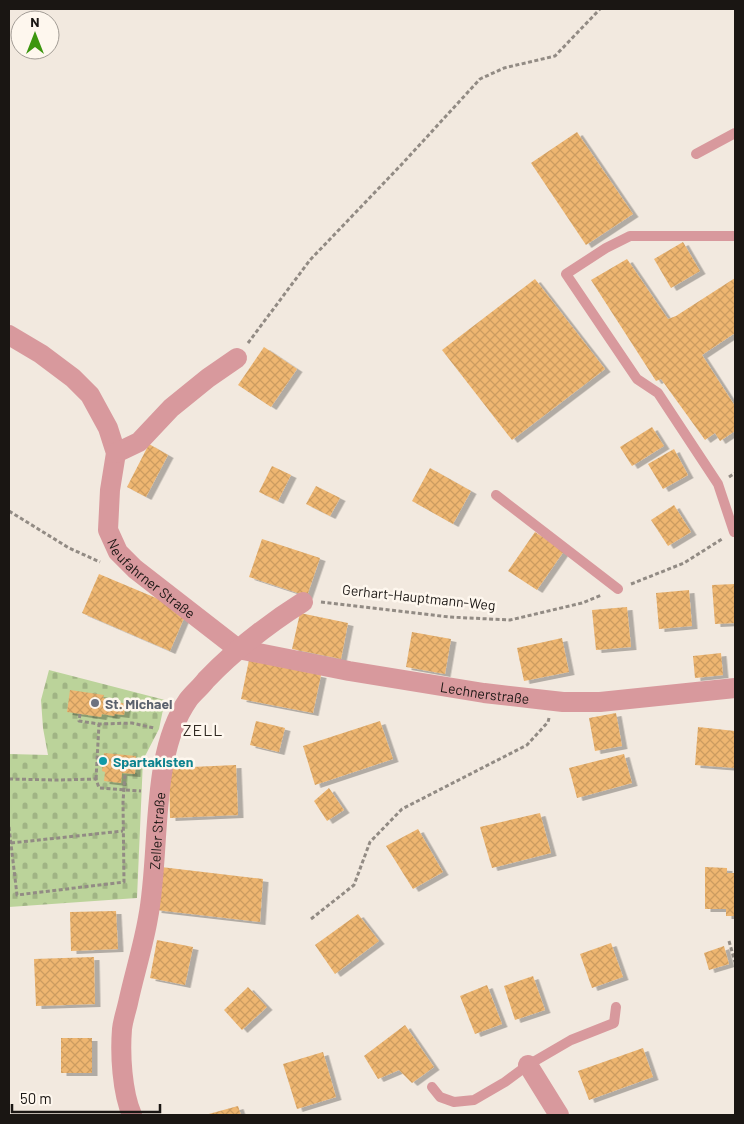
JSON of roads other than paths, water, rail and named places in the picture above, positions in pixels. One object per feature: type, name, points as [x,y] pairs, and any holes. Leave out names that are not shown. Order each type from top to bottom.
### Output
[{"type":"street","name":"Neufahrner Straße","points":[[9,335],[41,354],[73,378],[90,395],[108,428],[116,453],[110,490],[108,530],[118,552],[135,569],[238,649]]},
{"type":"street","points":[[116,453],[139,442],[171,408],[208,378],[237,358]]},
{"type":"street","name":"Zeller Straße","points":[[132,1115],[129,1108],[122,1067],[122,1029],[149,917],[160,793],[172,732],[188,700],[238,649],[275,619],[303,602]]},
{"type":"street","name":"Lechnerstraße","points":[[238,649],[348,671],[484,693],[552,700],[600,702],[735,688]]},
{"type":"street","points":[[528,1065],[559,1115]]},
{"type":"lane","points":[[696,154],[735,133]]},
{"type":"lane","points":[[734,532],[718,484],[658,393],[636,379],[566,274],[606,248],[630,236],[735,236]]},
{"type":"lane","points":[[496,494],[618,589]]},
{"type":"lane","points":[[432,1087],[440,1097],[454,1102],[474,1100],[571,1040],[614,1023],[616,1007]]},
{"type":"place","name":"St. Michael","points":[[95,703]]},
{"type":"place","name":"Spartakisten","points":[[103,761]]},
{"type":"district","name":"ZELL","points":[[203,729]]}]
